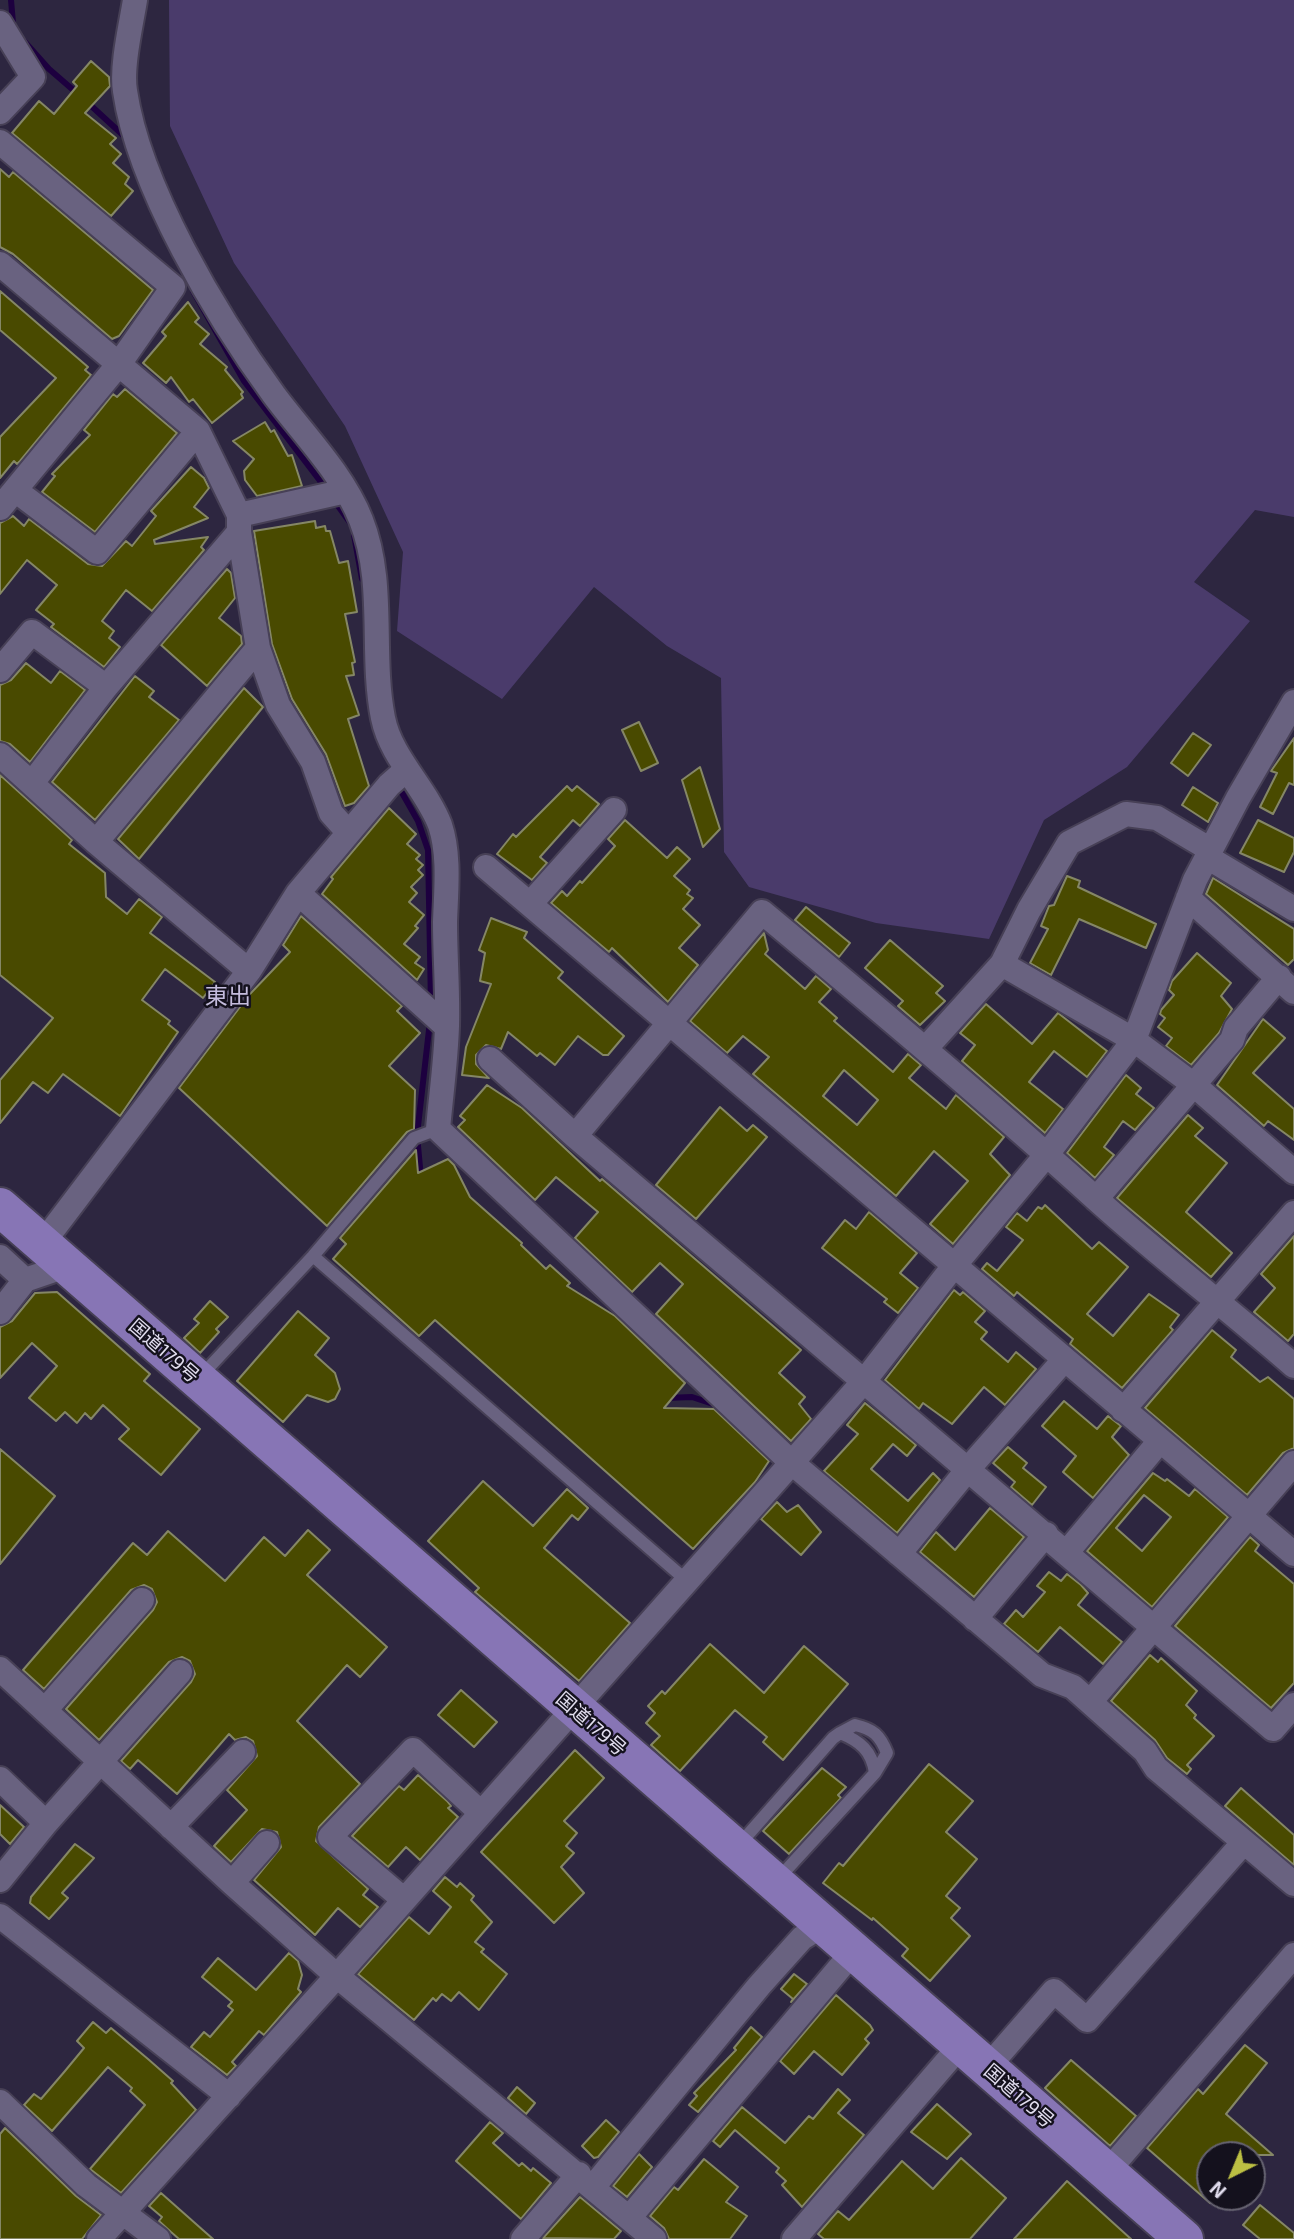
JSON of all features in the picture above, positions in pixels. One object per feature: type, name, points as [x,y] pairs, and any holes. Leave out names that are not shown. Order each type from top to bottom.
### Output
[{"type":"highway","name":"国道179号","points":[[0,1207],[1184,2239]]},
{"type":"street","points":[[135,0],[124,88],[129,111],[163,205],[201,278],[261,376],[346,491],[360,518],[370,549],[377,611],[375,669],[397,777],[439,824],[446,854],[447,1027],[438,1129],[784,1470],[899,1554],[1042,1675],[1073,1687],[1144,1751],[1157,1768],[1240,1847],[1294,1884]]},
{"type":"street","points":[[0,23],[33,76],[0,112]]},
{"type":"street","points":[[0,142],[173,287]]},
{"type":"street","points":[[0,264],[198,431],[239,523],[257,648],[278,705],[313,762],[331,813],[348,832]]},
{"type":"street","points":[[198,431],[96,552],[8,499],[120,364],[173,287],[201,278]]},
{"type":"street","points":[[32,783],[239,523],[346,491]]},
{"type":"street","points":[[0,670],[32,632],[106,687]]},
{"type":"street","points":[[96,842],[257,648]]},
{"type":"street","points":[[99,2239],[337,1976],[865,1380],[953,1266],[1048,1153],[1133,1040],[1188,898],[1209,854],[1294,702]]},
{"type":"street","points":[[0,755],[96,842],[249,971]]},
{"type":"street","points":[[0,1312],[25,1280],[54,1255],[249,971],[298,893],[397,777]]},
{"type":"street","points":[[530,904],[614,810]]},
{"type":"street","points":[[926,1048],[1002,964],[1028,910],[1069,843],[1126,814],[1157,818],[1294,909]]},
{"type":"street","points":[[486,867],[1158,1442],[1251,1515],[1294,1554]]},
{"type":"street","points":[[298,893],[447,1027]]},
{"type":"street","points":[[1096,1199],[1194,1085],[1287,985],[1188,898]]},
{"type":"street","points":[[575,1136],[667,1022],[762,912],[926,1048],[1048,1153],[1096,1199],[1218,1299],[1294,1366]]},
{"type":"street","points":[[1002,964],[1133,1040],[1194,1085],[1294,1172]]},
{"type":"street","points":[[490,1059],[575,1136],[1273,1729],[1294,1705]]},
{"type":"street","points":[[1123,1410],[1294,1213]]},
{"type":"street","points":[[0,1256],[25,1280]]},
{"type":"street","points":[[899,1554],[969,1468],[1064,1360]]},
{"type":"street","points":[[1067,1552],[1158,1442]]},
{"type":"street","points":[[1090,1702],[1156,1628],[1294,1463]]},
{"type":"street","points":[[975,1619],[1046,1534]]},
{"type":"street","points":[[45,1710],[142,1600]]},
{"type":"street","points":[[0,1669],[337,1976],[654,2239]]},
{"type":"street","points":[[0,1880],[46,1823],[180,1672]]},
{"type":"street","points":[[403,1899],[330,1837],[413,1750],[480,1812]]},
{"type":"street","points":[[171,1826],[243,1752]]},
{"type":"street","points":[[0,1779],[46,1823]]},
{"type":"street","points":[[232,1883],[267,1843]]},
{"type":"street","points":[[794,2239],[974,2057],[1055,1991],[1087,2020],[1216,1889],[1240,1847]]},
{"type":"street","points":[[0,1916],[229,2096]]},
{"type":"street","points":[[523,2239],[586,2180],[802,1938],[823,1925]]},
{"type":"street","points":[[629,2218],[853,1952]]},
{"type":"street","points":[[1107,2172],[1294,1955]]},
{"type":"street","points":[[0,2102],[86,2185],[125,2211],[158,2239]]},
{"type":"lane","points":[[198,1380],[313,1256],[414,1139],[438,1129]]},
{"type":"lane","points":[[313,1256],[686,1580]]},
{"type":"lane","points":[[735,1849],[840,1733],[855,1725],[870,1728],[881,1739],[887,1753],[875,1773],[775,1883]]},
{"type":"lane","points":[[840,1733],[855,1739],[866,1749],[875,1773]]},
{"type":"shaded area","points":[[169,0],[1294,0],[1294,517],[1255,510],[1194,582],[1250,621],[1127,767],[1044,820],[989,939],[876,923],[749,887],[724,852],[721,678],[667,646],[594,587],[502,699],[397,631],[403,552],[345,426],[234,263],[170,126]]},
{"type":"building","points":[[91,61],[109,77],[110,86],[85,113],[116,138],[110,144],[121,154],[113,163],[129,177],[125,184],[133,191],[111,216],[12,133],[39,101],[54,114],[77,86],[73,82]]},
{"type":"building","points":[[0,169],[9,177],[13,172],[153,290],[119,336],[112,339],[13,254],[0,247]]},
{"type":"building","points":[[0,291],[88,367],[85,370],[91,375],[20,461],[17,464],[14,461],[0,478],[0,437],[56,378],[0,330]]},
{"type":"building","points":[[188,302],[199,318],[195,322],[209,334],[200,344],[227,367],[225,370],[243,392],[243,398],[212,423],[193,399],[189,402],[171,377],[166,383],[143,363],[166,336],[162,332]]},
{"type":"building","points":[[125,389],[177,433],[95,532],[42,492],[55,476],[52,474],[90,435],[84,430],[113,394],[117,397]]},
{"type":"building","points":[[265,422],[271,432],[274,430],[288,456],[292,455],[302,486],[257,496],[245,480],[244,471],[254,459],[233,441]]},
{"type":"building","points":[[191,467],[204,478],[209,488],[194,507],[208,518],[154,540],[155,544],[208,537],[201,547],[204,550],[152,611],[126,590],[102,621],[114,631],[109,638],[120,647],[104,667],[51,627],[54,624],[36,610],[57,585],[27,560],[0,594],[0,523],[13,516],[24,526],[29,519],[88,564],[102,566],[126,541],[132,546],[156,516],[151,511]]},
{"type":"building","points":[[315,521],[316,528],[325,526],[326,531],[330,531],[339,563],[348,561],[357,612],[345,614],[355,662],[352,663],[354,675],[346,676],[359,715],[348,719],[369,786],[354,803],[345,806],[326,754],[292,699],[272,644],[254,531]]},
{"type":"building","points":[[227,569],[231,573],[235,598],[219,618],[241,636],[242,644],[207,686],[161,645]]},
{"type":"building","points":[[26,663],[51,683],[60,671],[85,690],[30,762],[10,744],[0,741],[0,685],[11,680]]},
{"type":"building","points":[[135,676],[154,691],[149,697],[179,720],[95,820],[52,782]]},
{"type":"building","points":[[244,688],[263,707],[139,859],[118,839]]},
{"type":"building","points":[[639,722],[658,763],[641,771],[622,730]]},
{"type":"building","points":[[1193,733],[1211,745],[1188,776],[1171,763]]},
{"type":"building","points":[[1294,738],[1294,785],[1289,783],[1273,814],[1260,807],[1277,773],[1271,771]]},
{"type":"building","points":[[700,767],[720,829],[703,847],[682,780]]},
{"type":"building","points":[[0,775],[72,840],[69,844],[105,873],[106,897],[127,914],[139,899],[162,917],[150,933],[215,982],[203,998],[165,969],[142,1000],[170,1021],[168,1024],[178,1032],[120,1116],[63,1074],[48,1093],[33,1082],[0,1123],[0,1080],[53,1018],[0,975]]},
{"type":"building","points":[[567,786],[572,791],[577,786],[599,804],[580,826],[573,820],[540,857],[547,863],[532,880],[497,854],[513,834],[516,837]]},
{"type":"building","points":[[1193,787],[1218,803],[1208,822],[1182,805]]},
{"type":"building","points":[[389,808],[416,834],[407,844],[420,855],[416,859],[423,865],[418,870],[423,875],[411,887],[417,893],[409,902],[424,915],[415,926],[418,928],[404,944],[420,957],[415,963],[424,969],[417,980],[322,894],[333,879],[331,877]]},
{"type":"building","points":[[625,820],[667,858],[677,847],[690,859],[674,876],[690,890],[687,894],[693,898],[683,909],[700,925],[679,948],[698,965],[668,1002],[612,948],[609,952],[551,903],[562,891],[567,896],[580,881],[582,883],[615,846],[608,839]]},
{"type":"building","points":[[1258,820],[1294,838],[1294,852],[1284,872],[1240,853]]},
{"type":"building","points":[[1067,876],[1080,881],[1078,887],[1156,924],[1146,948],[1079,919],[1051,975],[1030,963],[1048,929],[1041,926],[1049,906],[1054,905]]},
{"type":"building","points":[[1213,878],[1294,929],[1294,959],[1288,965],[1206,894]]},
{"type":"building","points":[[806,907],[850,943],[839,957],[795,920]]},
{"type":"building","points":[[301,916],[402,1006],[397,1011],[420,1033],[389,1066],[415,1090],[414,1129],[407,1132],[327,1226],[179,1088],[249,995],[290,952],[283,945]]},
{"type":"building","points":[[491,918],[527,932],[524,938],[563,972],[558,978],[624,1036],[608,1055],[603,1055],[578,1036],[555,1065],[540,1053],[537,1056],[508,1032],[501,1049],[486,1045],[476,1055],[476,1064],[489,1078],[462,1075],[466,1047],[491,984],[480,981],[485,953],[479,950]]},
{"type":"building","points":[[764,933],[768,950],[765,954],[805,989],[816,976],[831,989],[819,1002],[837,1018],[834,1021],[893,1072],[908,1054],[921,1065],[909,1078],[946,1109],[956,1095],[1004,1137],[990,1154],[1010,1175],[953,1244],[930,1224],[968,1181],[934,1151],[896,1196],[753,1074],[769,1057],[743,1036],[727,1053],[690,1021]],"holes":[[[844,1070],[878,1100],[857,1125],[823,1096]]]},
{"type":"building","points":[[890,940],[943,986],[936,993],[945,1001],[920,1025],[898,1006],[903,1001],[865,968]]},
{"type":"building","points":[[1197,953],[1231,983],[1221,996],[1232,1009],[1219,1033],[1191,1065],[1166,1046],[1172,1038],[1158,1027],[1165,1018],[1160,1014],[1161,1010],[1174,995],[1169,990],[1172,981]]},
{"type":"building","points":[[986,1004],[1032,1044],[1058,1013],[1107,1051],[1087,1077],[1054,1051],[1029,1082],[1063,1109],[1045,1133],[962,1061],[975,1045],[960,1033]]},
{"type":"building","points":[[1263,1019],[1285,1038],[1253,1073],[1294,1109],[1294,1140],[1268,1121],[1264,1126],[1217,1085]]},
{"type":"building","points":[[1126,1075],[1141,1088],[1136,1094],[1154,1108],[1135,1130],[1123,1121],[1104,1147],[1114,1155],[1095,1178],[1067,1153]]},
{"type":"building","points":[[487,1085],[522,1108],[600,1181],[602,1179],[801,1350],[779,1373],[805,1397],[799,1404],[811,1419],[791,1441],[656,1314],[683,1284],[660,1263],[632,1292],[575,1238],[598,1212],[556,1177],[535,1200],[458,1127],[465,1120],[460,1116]]},
{"type":"building","points":[[720,1107],[747,1131],[753,1125],[767,1137],[696,1219],[656,1185]]},
{"type":"building","points":[[1188,1115],[1203,1128],[1195,1136],[1227,1163],[1186,1212],[1232,1253],[1211,1277],[1117,1198]]},
{"type":"building","points":[[416,1150],[418,1173],[448,1159],[454,1165],[470,1197],[522,1243],[546,1269],[550,1265],[570,1283],[567,1286],[615,1316],[685,1383],[664,1408],[714,1409],[769,1461],[755,1482],[693,1549],[435,1320],[419,1336],[333,1259],[346,1244],[340,1238]]},
{"type":"building","points":[[1045,1205],[1092,1249],[1099,1242],[1128,1267],[1087,1314],[1113,1336],[1149,1294],[1179,1315],[1170,1327],[1173,1330],[1122,1388],[1070,1344],[1073,1339],[1017,1292],[1014,1296],[982,1269],[987,1263],[997,1271],[1023,1240],[1006,1227],[1017,1213],[1027,1221],[1038,1207],[1042,1209]]},
{"type":"building","points":[[869,1212],[917,1253],[900,1273],[918,1288],[898,1313],[884,1302],[887,1299],[822,1248],[845,1220],[856,1229]]},
{"type":"building","points":[[1294,1236],[1294,1334],[1288,1341],[1254,1312],[1275,1288],[1261,1274]]},
{"type":"building","points":[[954,1290],[960,1295],[963,1292],[985,1311],[975,1322],[987,1332],[981,1339],[1008,1362],[1016,1352],[1036,1369],[1005,1405],[984,1387],[952,1424],[923,1403],[919,1409],[885,1380]]},
{"type":"building","points":[[57,1292],[150,1374],[144,1381],[200,1429],[161,1475],[119,1439],[129,1429],[103,1405],[91,1419],[85,1413],[77,1423],[65,1412],[56,1421],[29,1398],[57,1366],[32,1343],[0,1378],[0,1327],[12,1321],[35,1293]]},
{"type":"building","points":[[210,1301],[228,1317],[216,1329],[219,1332],[200,1353],[184,1338],[199,1323],[194,1319]]},
{"type":"building","points":[[298,1311],[329,1338],[315,1355],[335,1373],[340,1389],[335,1399],[328,1402],[307,1395],[283,1422],[237,1381]]},
{"type":"building","points":[[1212,1330],[1236,1350],[1231,1357],[1260,1382],[1268,1377],[1294,1399],[1294,1448],[1283,1453],[1247,1495],[1145,1408]]},
{"type":"building","points":[[1064,1401],[1097,1429],[1108,1416],[1121,1426],[1112,1437],[1129,1455],[1093,1498],[1063,1472],[1076,1456],[1042,1426]]},
{"type":"building","points":[[865,1403],[916,1445],[907,1456],[893,1444],[871,1469],[908,1501],[933,1473],[940,1480],[897,1533],[824,1471],[858,1434],[847,1425]]},
{"type":"building","points":[[1008,1447],[1027,1463],[1023,1468],[1046,1487],[1032,1505],[1011,1487],[1015,1482],[993,1463]]},
{"type":"building","points":[[0,1449],[55,1496],[0,1564]]},
{"type":"building","points":[[1153,1473],[1165,1481],[1167,1479],[1189,1496],[1195,1489],[1228,1517],[1152,1607],[1087,1551]],"holes":[[[1144,1495],[1171,1517],[1142,1551],[1116,1528]]]},
{"type":"building","points":[[483,1481],[533,1526],[567,1489],[588,1508],[578,1520],[572,1515],[544,1548],[630,1623],[579,1681],[475,1592],[479,1588],[428,1541]]},
{"type":"building","points":[[777,1502],[787,1512],[798,1505],[821,1532],[801,1555],[761,1519]]},
{"type":"building","points":[[990,1508],[1024,1537],[974,1597],[920,1552],[936,1532],[955,1550]]},
{"type":"building","points":[[308,1530],[330,1550],[307,1575],[387,1647],[360,1677],[347,1665],[297,1721],[360,1784],[319,1827],[316,1841],[368,1889],[363,1895],[378,1907],[360,1927],[338,1908],[315,1935],[254,1880],[281,1847],[277,1832],[262,1829],[231,1862],[214,1846],[247,1810],[227,1790],[257,1756],[253,1741],[246,1737],[235,1740],[229,1734],[177,1794],[138,1760],[130,1769],[121,1761],[191,1682],[195,1674],[190,1661],[182,1657],[169,1662],[99,1740],[66,1709],[153,1610],[157,1602],[152,1589],[144,1585],[131,1590],[44,1689],[23,1670],[133,1543],[147,1555],[168,1531],[225,1581],[264,1537],[285,1556]]},
{"type":"building","points":[[1250,1537],[1259,1545],[1255,1551],[1294,1584],[1294,1683],[1271,1708],[1175,1626]]},
{"type":"building","points":[[1049,1572],[1061,1581],[1067,1574],[1081,1585],[1088,1593],[1078,1605],[1122,1642],[1103,1664],[1060,1627],[1038,1652],[1004,1624],[1016,1610],[1023,1617],[1045,1592],[1037,1586]]},
{"type":"building","points":[[710,1644],[764,1693],[804,1646],[848,1684],[783,1760],[763,1742],[767,1737],[735,1710],[680,1771],[651,1745],[660,1736],[646,1723],[655,1713],[648,1706],[662,1691],[665,1694]]},
{"type":"building","points":[[1150,1655],[1158,1662],[1161,1658],[1197,1691],[1186,1705],[1196,1715],[1194,1718],[1214,1736],[1187,1765],[1191,1769],[1187,1774],[1167,1758],[1155,1740],[1111,1701]]},
{"type":"building","points":[[461,1690],[497,1722],[474,1747],[438,1715]]},
{"type":"building","points":[[575,1750],[604,1778],[564,1821],[577,1833],[566,1846],[574,1853],[561,1867],[584,1893],[554,1923],[481,1852]]},
{"type":"building","points":[[929,1764],[973,1801],[946,1832],[977,1859],[946,1896],[960,1908],[951,1918],[970,1936],[930,1981],[902,1956],[908,1949],[873,1918],[872,1920],[823,1883],[839,1863],[843,1866]]},
{"type":"building","points":[[822,1768],[846,1787],[838,1795],[841,1798],[789,1854],[763,1831]]},
{"type":"building","points":[[418,1775],[447,1801],[451,1806],[448,1808],[458,1817],[420,1860],[406,1847],[388,1867],[352,1836],[399,1786],[404,1790]]},
{"type":"building","points":[[1241,1788],[1294,1835],[1294,1865],[1225,1806]]},
{"type":"building","points":[[0,1805],[24,1827],[10,1844],[0,1834]]},
{"type":"building","points":[[75,1844],[94,1858],[62,1893],[68,1898],[49,1919],[30,1903],[31,1897]]},
{"type":"building","points":[[445,1877],[457,1887],[460,1883],[474,1896],[471,1900],[492,1922],[475,1942],[484,1949],[481,1952],[507,1974],[479,2010],[459,1992],[451,2001],[442,1994],[436,2001],[433,1998],[414,2020],[358,1974],[409,1917],[429,1934],[451,1907],[433,1891]]},
{"type":"building","points":[[289,1953],[298,1961],[302,1975],[298,1989],[301,1992],[264,2035],[259,2031],[232,2062],[236,2066],[227,2075],[191,2047],[204,2032],[210,2037],[233,2010],[228,2006],[232,2002],[202,1977],[218,1958],[256,1990]]},
{"type":"building","points":[[794,1974],[807,1984],[791,2002],[793,1999],[781,1989]]},
{"type":"building","points":[[836,1995],[870,2025],[873,2030],[865,2039],[869,2043],[842,2075],[814,2051],[794,2074],[780,2061]]},
{"type":"building","points":[[93,2022],[106,2033],[111,2028],[148,2059],[173,2081],[171,2083],[196,2110],[121,2193],[90,2169],[145,2105],[130,2091],[132,2088],[108,2067],[52,2131],[24,2105],[34,2094],[41,2099],[65,2071],[84,2048],[77,2041]]},
{"type":"building","points":[[751,2027],[762,2037],[698,2112],[689,2105],[697,2096],[694,2093],[736,2050],[734,2048]]},
{"type":"building","points":[[1245,2045],[1267,2063],[1226,2114],[1257,2141],[1196,2141],[1196,2191],[1147,2148],[1198,2089],[1203,2094]]},
{"type":"building","points":[[1071,2060],[1136,2116],[1110,2146],[1045,2088]]},
{"type":"building","points":[[517,2087],[535,2103],[526,2114],[508,2098]]},
{"type":"building","points":[[838,2089],[850,2100],[838,2113],[864,2135],[802,2207],[782,2185],[786,2181],[776,2172],[779,2168],[735,2130],[720,2147],[713,2141],[742,2107],[785,2143],[809,2116],[813,2119]]},
{"type":"building","points":[[937,2104],[971,2134],[947,2159],[911,2132]]},
{"type":"building","points":[[606,2120],[619,2132],[598,2157],[594,2158],[582,2146]]},
{"type":"building","points":[[490,2122],[503,2133],[493,2143],[519,2166],[522,2163],[531,2171],[533,2168],[551,2183],[521,2219],[456,2161]]},
{"type":"building","points":[[5,2128],[76,2196],[101,2215],[82,2239],[0,2239],[0,2134]]},
{"type":"building","points":[[639,2154],[652,2167],[627,2197],[613,2186]]},
{"type":"building","points":[[961,2158],[1006,2198],[970,2239],[824,2239],[818,2234],[838,2211],[849,2220],[902,2161],[933,2189]]},
{"type":"building","points":[[704,2159],[738,2187],[726,2202],[747,2216],[730,2239],[669,2239],[664,2228],[650,2216],[674,2187],[678,2190]]},
{"type":"building","points":[[1067,2181],[1131,2239],[1014,2239]]},
{"type":"building","points":[[161,2193],[213,2239],[179,2239],[171,2232],[159,2221],[162,2217],[149,2206]]},
{"type":"building","points":[[580,2197],[621,2231],[614,2239],[543,2238]]},
{"type":"building","points":[[1266,2210],[1294,2233],[1294,2239],[1260,2239],[1243,2225],[1255,2211]]},
{"type":"waterway","points":[[11,0],[13,23]]},
{"type":"waterway","points":[[24,41],[49,69],[79,95]]},
{"type":"waterway","points":[[87,102],[125,137]]},
{"type":"waterway","points":[[193,291],[244,381],[327,490]]},
{"type":"waterway","points":[[333,499],[351,524]]},
{"type":"waterway","points":[[354,535],[362,579]]},
{"type":"waterway","points":[[397,784],[418,821],[428,850],[431,1004]]},
{"type":"waterway","points":[[421,1178],[417,1135],[430,1021]]},
{"type":"waterway","points":[[666,1398],[692,1397],[713,1404]]},
{"type":"district","name":"東出","points":[[228,996]]}]
